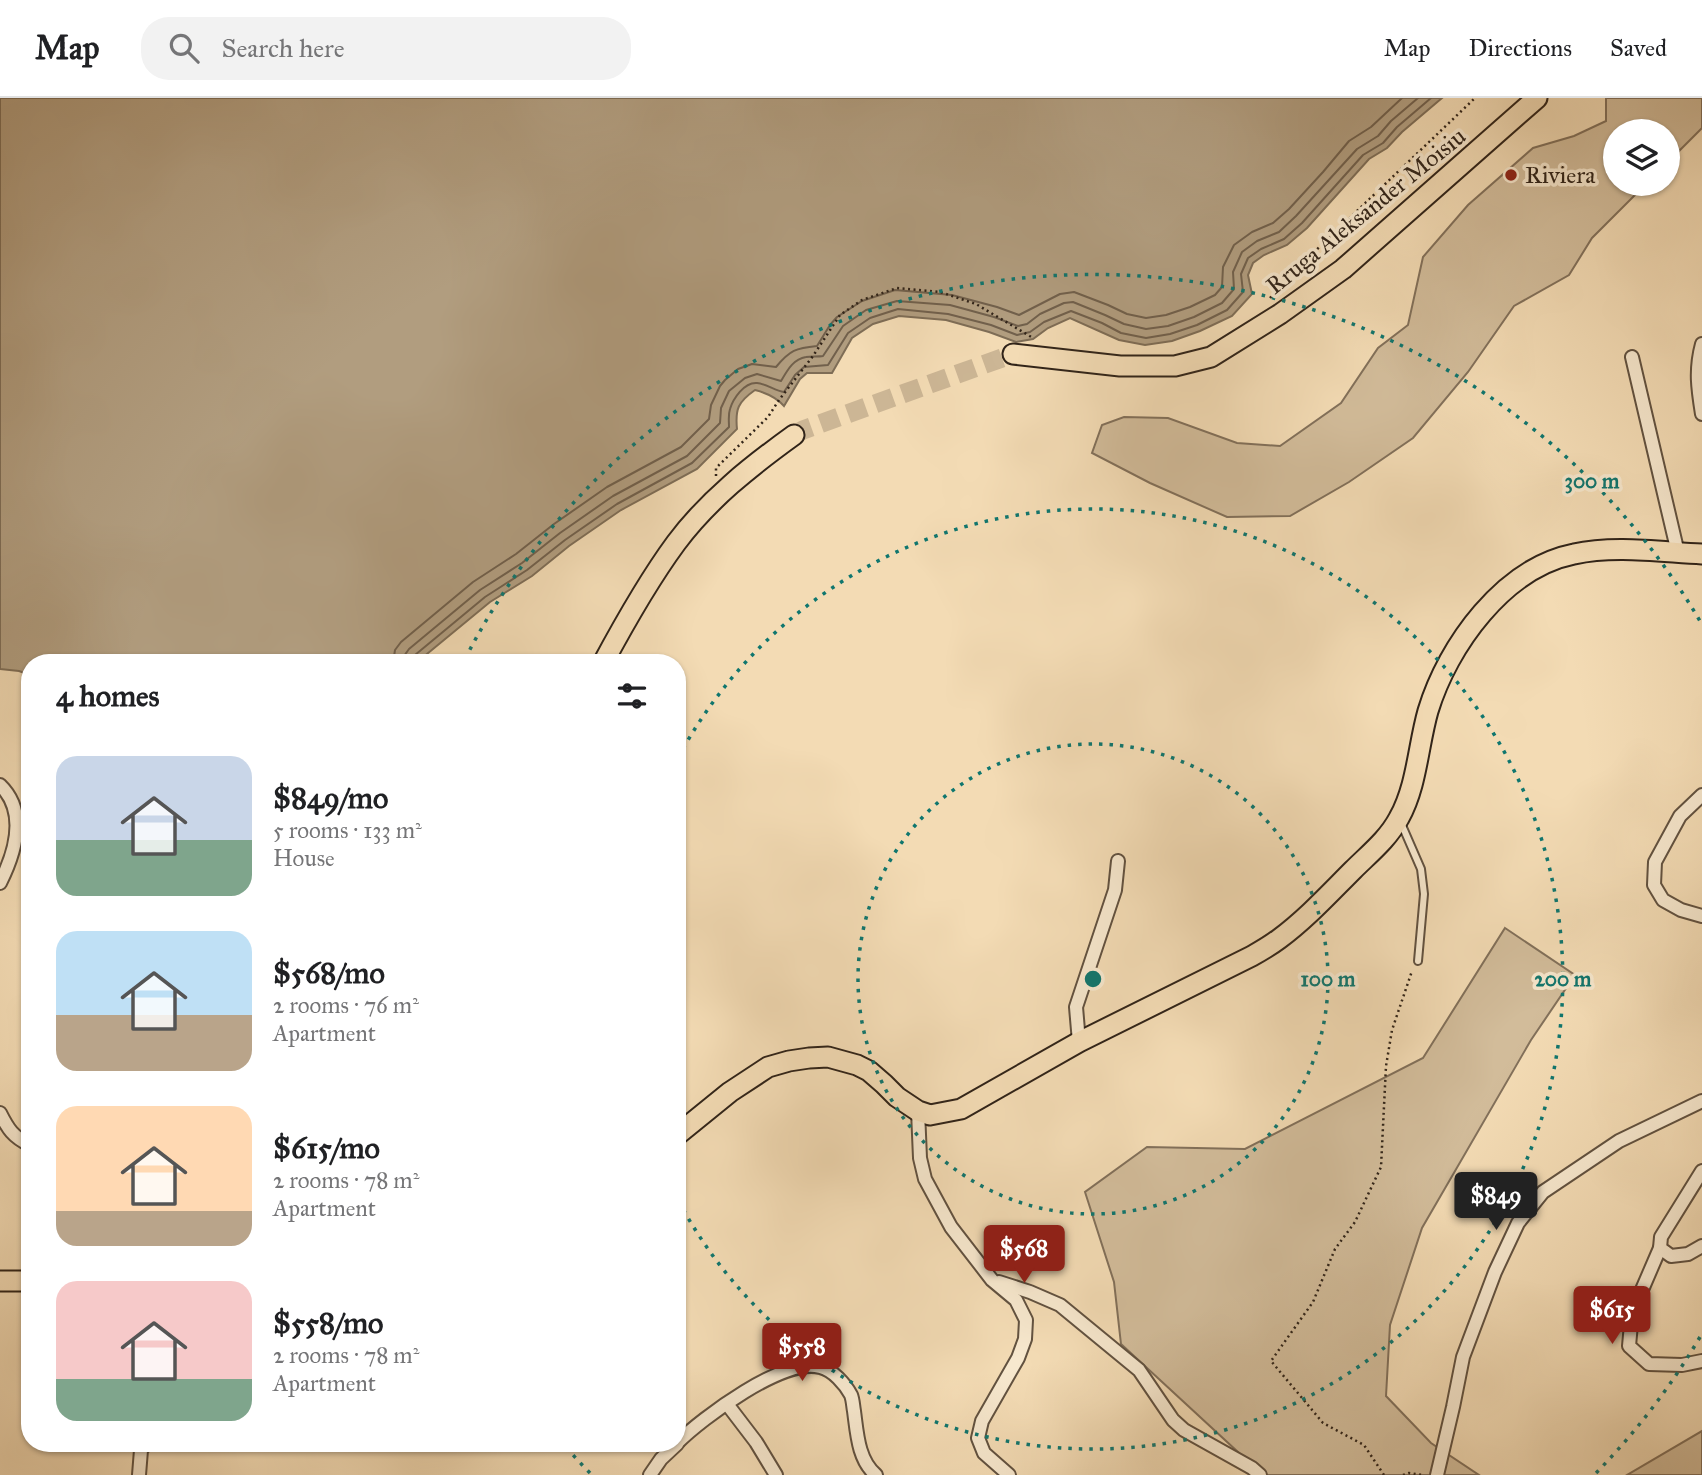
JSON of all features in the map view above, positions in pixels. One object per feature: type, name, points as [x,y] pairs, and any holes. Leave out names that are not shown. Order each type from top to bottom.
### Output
[{"type":"main road","name":"Rruga Aleksander Moisiu","points":[[1013,354],[1120,366],[1175,366],[1211,357],[1343,269],[1537,98]]},
{"type":"main road","points":[[608,654],[629,615],[676,542],[717,497],[757,462],[794,435]]},
{"type":"main road","points":[[686,1128],[730,1092],[768,1067],[810,1058],[828,1057],[857,1065],[869,1071],[897,1097],[918,1111],[930,1115],[961,1109],[1079,1042],[1241,962],[1279,939],[1304,918],[1387,836],[1399,818],[1411,786],[1427,714],[1436,688],[1459,644],[1496,599],[1522,576],[1540,565],[1574,554],[1594,551],[1702,554]]},
{"type":"main road","points":[[0,1281],[21,1281]]},
{"type":"street","points":[[1702,344],[1697,367],[1702,414]]},
{"type":"street","points":[[1632,357],[1678,553]]},
{"type":"street","points":[[0,785],[12,799],[17,817],[15,841],[0,883]]},
{"type":"street","points":[[1702,795],[1680,816],[1655,862],[1654,885],[1663,900],[1681,910],[1702,916]]},
{"type":"street","points":[[1079,1042],[1076,1007],[1115,890],[1118,861]]},
{"type":"street","points":[[1437,1475],[1463,1357],[1495,1272],[1518,1223],[1544,1192],[1619,1141],[1702,1101]]},
{"type":"street","points":[[918,1111],[920,1158],[925,1179],[951,1227],[992,1280],[1016,1300],[1026,1320],[1025,1339],[1018,1358],[982,1421],[978,1438],[984,1453],[1009,1475]]},
{"type":"street","points":[[0,1113],[8,1129],[21,1140]]},
{"type":"street","points":[[1702,1171],[1661,1237],[1660,1248],[1632,1312],[1629,1346],[1648,1364],[1682,1365],[1702,1361]]},
{"type":"street","points":[[1660,1248],[1671,1256],[1688,1254],[1702,1246]]},
{"type":"street","points":[[992,1280],[1060,1305],[1139,1370],[1173,1420],[1184,1430],[1260,1475]]},
{"type":"street","points":[[686,1435],[727,1404],[778,1373],[801,1366],[821,1367],[839,1379],[851,1396],[861,1451],[868,1468],[876,1475]]},
{"type":"street","points":[[727,1404],[756,1442],[776,1475]]},
{"type":"street","points":[[139,1475],[141,1452]]},
{"type":"street","points":[[650,1475],[668,1452]]},
{"type":"lane","points":[[1399,818],[1421,870],[1424,894],[1418,961]]},
{"type":"path","points":[[1266,303],[1288,276],[1475,98]]},
{"type":"path","points":[[1288,276],[1291,306]]},
{"type":"path","points":[[717,497],[716,468],[768,418],[840,315],[862,300],[897,288],[940,292],[976,304],[1033,339]]},
{"type":"path","points":[[1384,1475],[1364,1445],[1323,1423],[1271,1362],[1313,1302],[1335,1249],[1355,1222],[1381,1167],[1386,1066],[1392,1030],[1419,948]]},
{"type":"path","points":[[1403,1475],[1422,1475]]},
{"type":"shaded area","points":[[1606,98],[1702,98],[1702,128],[1680,150],[1680,119],[1606,119]]},
{"type":"shaded area","points":[[1603,122],[1603,196],[1634,196],[1592,238],[1569,275],[1514,306],[1468,372],[1413,438],[1349,482],[1290,516],[1227,517],[1150,483],[1092,453],[1102,425],[1124,417],[1168,418],[1237,443],[1280,446],[1341,403],[1378,348],[1408,325],[1423,257],[1468,205],[1533,148],[1574,136]]},
{"type":"shaded area","points":[[1505,928],[1575,975],[1531,1040],[1422,1228],[1390,1325],[1386,1396],[1431,1443],[1479,1475],[1253,1475],[1239,1453],[1121,1344],[1114,1282],[1085,1192],[1147,1147],[1245,1149],[1423,1058]]},
{"type":"shaded area","points":[[1702,1431],[1702,1475],[1627,1475]]},
{"type":"water","points":[[0,98],[1442,98],[1387,148],[1369,159],[1307,228],[1287,245],[1253,263],[1248,275],[1252,294],[1232,316],[1172,341],[1145,345],[1119,340],[1070,318],[1048,328],[1033,339],[1016,342],[946,320],[899,316],[873,324],[852,338],[832,373],[807,373],[800,379],[784,406],[771,396],[755,390],[739,406],[737,429],[697,469],[621,510],[532,576],[490,602],[427,654],[21,654],[21,672],[0,669]]},
{"type":"tunnel","points":[[794,435],[1013,354]]},
{"type":"place","name":"Riviera","points":[[1511,175]]}]
